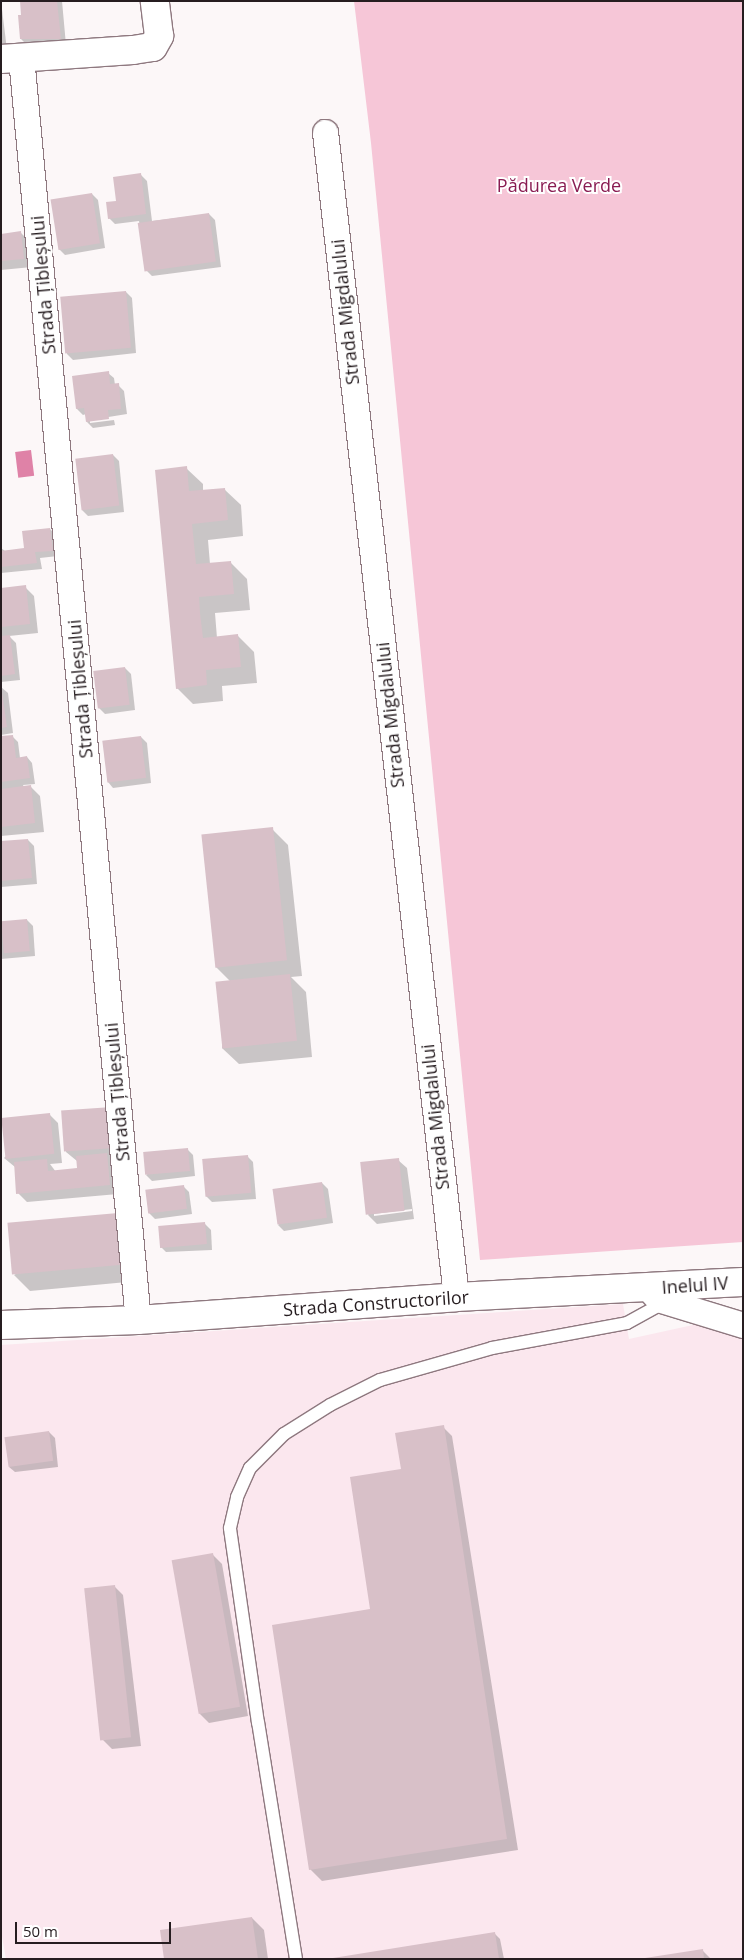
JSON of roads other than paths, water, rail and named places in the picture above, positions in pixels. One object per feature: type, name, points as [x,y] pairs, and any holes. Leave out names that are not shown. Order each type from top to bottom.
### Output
[{"type":"main road","points":[[11,58],[153,47],[160,36],[155,1]]},
{"type":"main road","name":"Inelul IV","points":[[656,1295],[743,1282]]},
{"type":"main road","name":"Strada Constructorilor","points":[[1,1325],[138,1320],[456,1297],[656,1295]]},
{"type":"street","name":"Strada Țibleșului","points":[[11,58],[138,1320]]},
{"type":"street","name":"Strada Migdalului","points":[[325,132],[456,1297]]},
{"type":"street","name":"Strada Constructorilor","points":[[656,1295],[743,1325]]},
{"type":"lane","points":[[296,1959],[258,1723],[230,1528],[237,1497],[250,1468],[284,1434],[330,1405],[380,1380],[492,1348],[627,1323],[656,1295]]},
{"type":"park label","name":"Pădurea Verde","points":[[559,185]]}]
